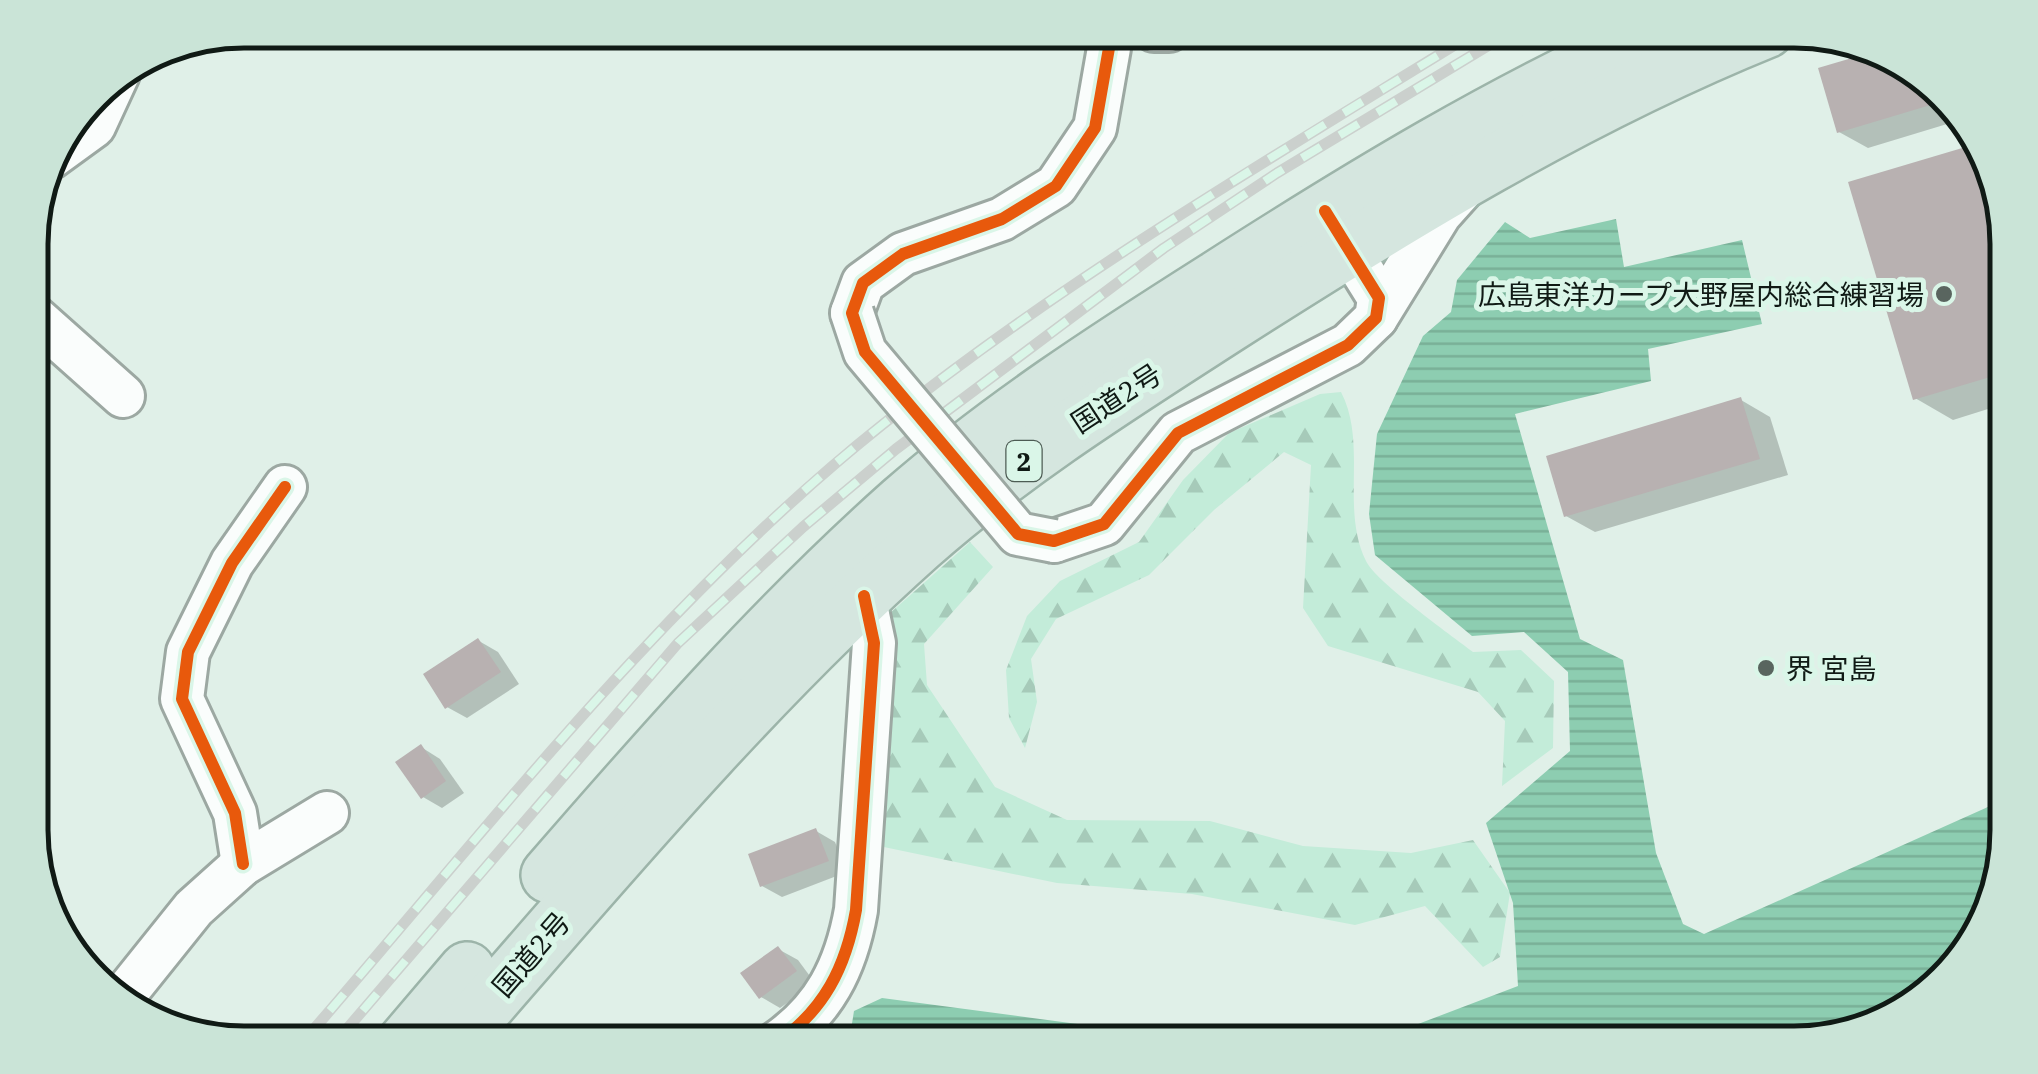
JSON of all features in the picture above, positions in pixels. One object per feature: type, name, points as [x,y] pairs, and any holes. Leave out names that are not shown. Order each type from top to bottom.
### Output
[{"type":"highway","name":"国道2号","points":[[470,1026],[602,873],[864,596],[982,492],[1336,229],[1594,59],[1620,48]]},
{"type":"highway","name":"国道2号","points":[[420,1026],[574,847],[778,625],[903,503],[1039,394],[1336,229],[1519,148],[1728,48]]},
{"type":"street","points":[[1109,48],[1095,128],[1056,186],[1002,219],[903,254],[863,284],[852,313],[865,352],[1018,534],[1054,542],[1104,524],[1178,432],[1348,345],[1376,318],[1440,214],[1476,177],[1519,148]]},
{"type":"street","points":[[79,137],[94,126],[102,108]]},
{"type":"street","points":[[1336,229],[1375,289],[1379,308],[1376,318]]},
{"type":"street","points":[[48,329],[124,396]]},
{"type":"street","points":[[243,864],[234,812],[182,699],[188,652],[232,563],[284,487]]},
{"type":"street","points":[[797,1026],[811,1015],[834,984],[849,948],[856,910],[874,643],[864,596]]},
{"type":"street","points":[[130,990],[194,908],[243,864],[327,813]]},
{"type":"green space","points":[[1341,392],[1353,433],[1355,520],[1366,561],[1398,595],[1473,652],[1521,650],[1554,681],[1553,748],[1502,786],[1505,721],[1478,692],[1328,646],[1303,608],[1311,465],[1284,452],[1214,510],[1149,575],[1056,619],[1031,659],[1037,702],[1025,748],[1009,718],[1006,670],[1027,616],[1060,581],[1139,542],[1183,480],[1229,433],[1320,394]]},
{"type":"green space","points":[[970,542],[993,567],[924,644],[927,685],[995,787],[1067,820],[1210,821],[1303,846],[1411,853],[1473,840],[1510,893],[1500,957],[1483,967],[1425,906],[1355,925],[1192,894],[1057,883],[879,846],[889,614]]},
{"type":"shaded area","points":[[1616,219],[1624,267],[1742,240],[1762,324],[1648,349],[1651,381],[1515,414],[1580,639],[1623,660],[1656,853],[1683,924],[1704,934],[1990,806],[1987,869],[1970,917],[1958,939],[1924,978],[1881,1006],[1833,1023],[1808,1026],[1413,1026],[1518,986],[1513,903],[1486,823],[1570,751],[1568,672],[1524,632],[1472,636],[1375,555],[1369,514],[1377,434],[1423,336],[1451,312],[1457,280],[1505,222],[1530,238]]},
{"type":"shaded area","points":[[882,998],[1093,1026],[852,1026],[854,1011]]},
{"type":"building","points":[[1855,57],[1903,80],[1932,104],[1837,133],[1818,68]]},
{"type":"building","name":"広島東洋カープ大野屋内総合練習場","points":[[1965,147],[1980,180],[1989,218],[1990,377],[1913,400],[1848,182]]},
{"type":"building","points":[[1741,397],[1760,459],[1564,517],[1546,456]]},
{"type":"building","points":[[478,638],[501,672],[445,709],[423,674]]},
{"type":"building","points":[[421,744],[446,781],[421,799],[395,762]]},
{"type":"building","points":[[816,828],[829,861],[760,887],[748,854]]},
{"type":"building","points":[[778,946],[797,971],[759,999],[740,973]]},
{"type":"railway","points":[[316,1026],[649,642],[801,494],[953,370],[1100,267],[1450,48]]},
{"type":"railway","points":[[349,1026],[678,643],[803,527],[896,449],[1164,248],[1277,173],[1484,48]]},
{"type":"cycle path","points":[[1109,48],[1095,128],[1056,186],[1002,219],[903,254],[863,283],[852,313],[865,352],[1018,534],[1054,541],[1104,524],[1178,433],[1348,345],[1376,318],[1379,298],[1325,211]]},
{"type":"cycle path","points":[[243,864],[235,813],[182,699],[188,652],[232,563],[285,487]]},
{"type":"cycle path","points":[[797,1026],[820,1002],[839,969],[856,910],[874,643],[864,596]]},
{"type":"place","name":"広島東洋カープ大野屋内総合練習場","points":[[1944,294]]},
{"type":"place","name":"界 宮島","points":[[1766,668]]}]
